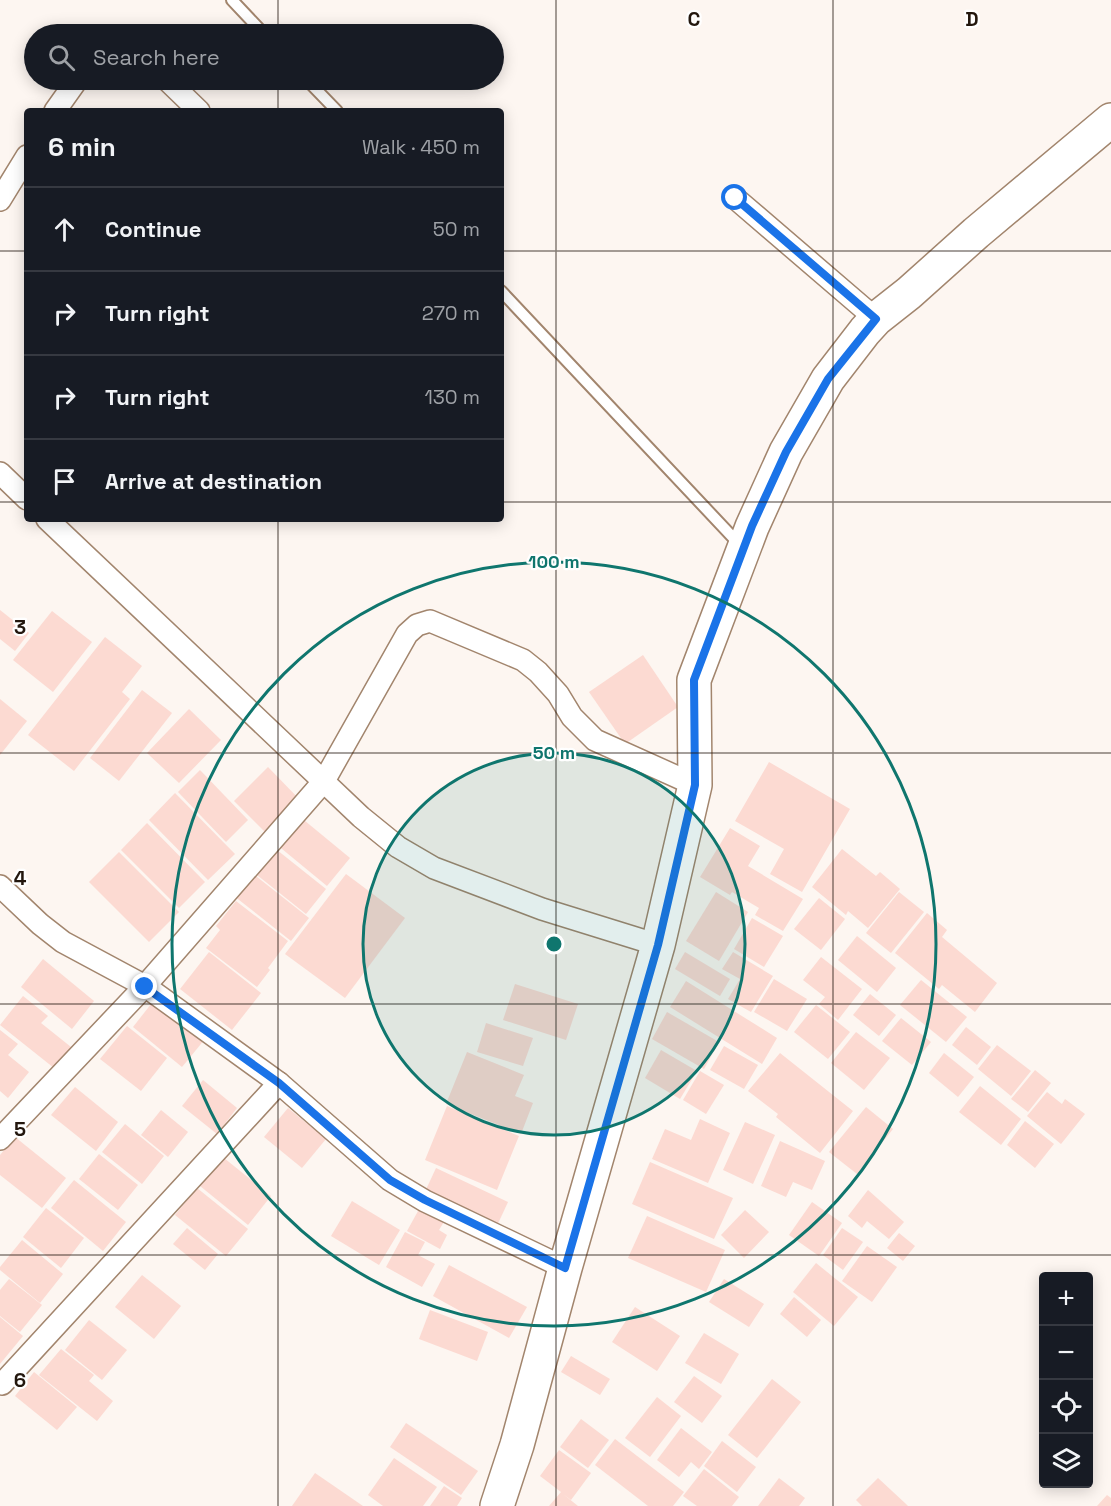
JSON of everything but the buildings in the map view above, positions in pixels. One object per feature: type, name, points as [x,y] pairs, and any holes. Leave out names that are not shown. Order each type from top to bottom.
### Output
[{"type":"main road","points":[[497,1506],[517,1444],[658,945],[695,785],[694,680],[743,549],[786,452],[828,379],[876,319],[1111,120]]},
{"type":"street","points":[[57,108],[70,90]]},
{"type":"street","points":[[177,90],[196,108]]},
{"type":"street","points":[[0,200],[24,161]]},
{"type":"street","points":[[735,198],[876,319]]},
{"type":"street","points":[[0,473],[24,496]]},
{"type":"street","points":[[50,522],[324,781],[398,847],[434,868],[542,909],[658,945]]},
{"type":"street","points":[[0,1140],[145,987],[324,781],[407,634],[417,626],[430,621],[524,660],[545,679],[558,694],[572,717],[595,740],[695,785]]},
{"type":"street","points":[[0,886],[40,924],[63,942],[145,987],[279,1083],[390,1180],[425,1200],[565,1268]]},
{"type":"street","points":[[2,1384],[279,1083]]},
{"type":"lane","points":[[232,0],[255,24]]},
{"type":"lane","points":[[316,90],[333,108]]},
{"type":"lane","points":[[504,294],[743,549]]},
{"type":"route","points":[[145,987],[279,1083],[390,1180],[425,1200],[565,1268],[658,945],[695,785],[694,680],[752,526],[786,452],[828,379],[876,319],[735,198]]}]
